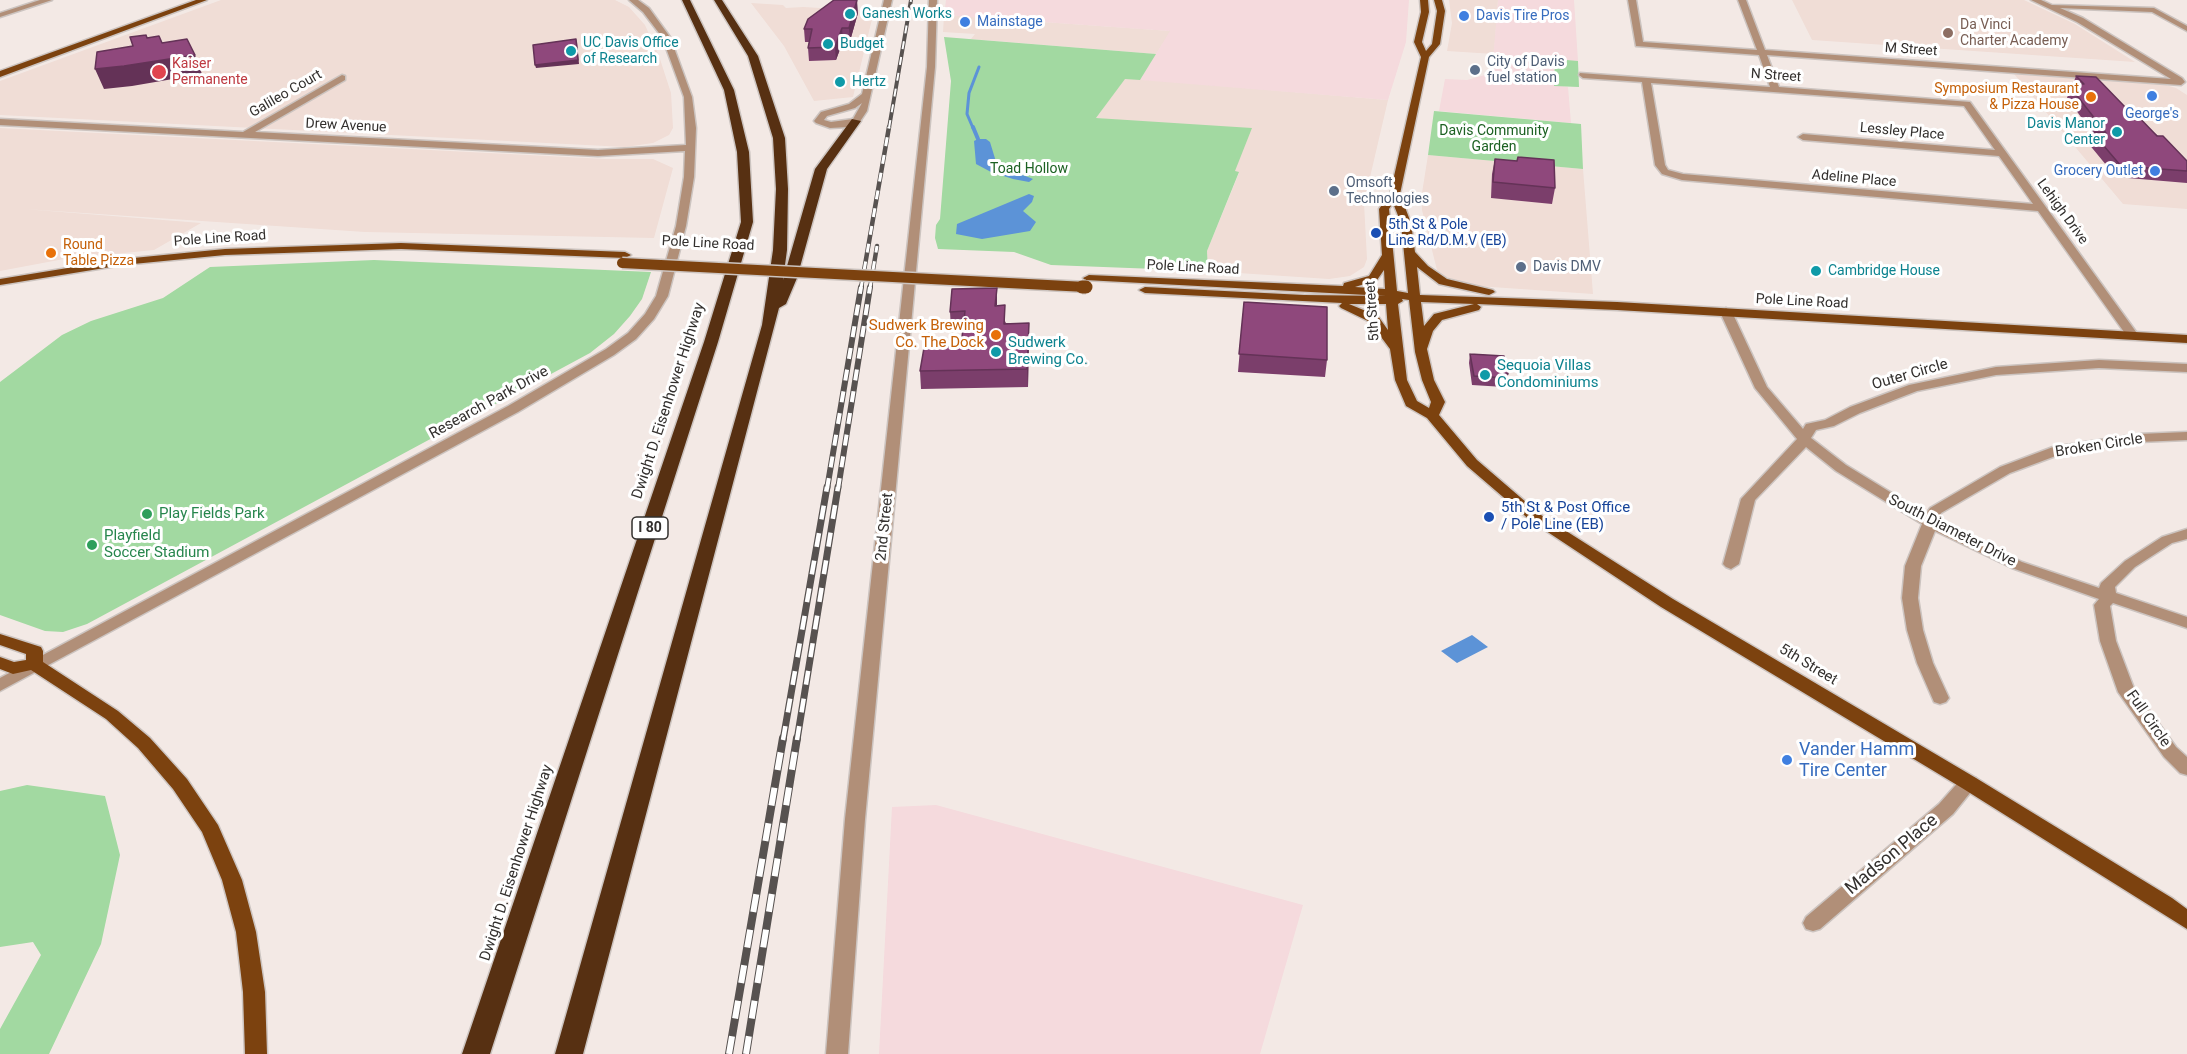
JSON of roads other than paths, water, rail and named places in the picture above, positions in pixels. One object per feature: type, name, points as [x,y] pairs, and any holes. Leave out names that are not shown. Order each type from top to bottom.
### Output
[{"type":"highway","name":"Dwight D. Eisenhower Highway","points":[[476,1054],[708,353],[747,222],[743,153],[729,90],[686,0]]},
{"type":"highway","points":[[569,1054],[769,325],[780,250],[782,189],[779,138],[753,56],[718,0]]},
{"type":"highway","points":[[769,325],[790,278],[821,169],[856,121]]},
{"type":"main road","points":[[0,74],[204,0]]},
{"type":"main road","name":"5th Street","points":[[1424,0],[1425,12],[1418,42],[1425,57]]},
{"type":"main road","name":"5th Street","points":[[1438,0],[1441,11],[1436,44],[1425,57],[1395,194],[1384,209],[1396,348],[1401,380],[1411,403],[1432,415],[1472,463],[1536,518],[1666,603],[1969,783],[2165,904],[2187,921]]},
{"type":"main road","points":[[1395,194],[1406,224],[1421,352],[1428,380],[1438,402],[1432,415]]},
{"type":"main road","name":"Pole Line Road","points":[[0,282],[123,262],[225,252],[401,246],[1087,282],[1275,286],[1303,293]]},
{"type":"main road","points":[[1408,251],[1424,268],[1450,285],[1563,303]]},
{"type":"main road","name":"Pole Line Road","points":[[0,290],[177,265],[304,255],[394,254],[624,259]]},
{"type":"main road","points":[[1303,293],[1368,280],[1379,270],[1388,255]]},
{"type":"main road","name":"Pole Line Road","points":[[1087,282],[1192,294],[1303,293],[1563,303],[2187,339]]},
{"type":"main road","points":[[1192,294],[1197,288],[1251,291],[1275,286]]},
{"type":"main road","points":[[1303,293],[1364,312],[1381,325],[1396,348]]},
{"type":"main road","points":[[1421,352],[1427,330],[1438,317],[1459,309],[1512,302]]},
{"type":"main road","points":[[0,639],[35,651],[34,664]]},
{"type":"main road","points":[[0,663],[13,668],[34,664],[112,715],[144,743],[180,784],[211,830],[232,880],[246,932],[254,992],[256,1054]]},
{"type":"street","points":[[0,10],[32,0]]},
{"type":"street","points":[[0,15],[48,0]]},
{"type":"street","name":"Research Park Drive","points":[[0,685],[34,664],[513,410],[591,365],[632,336],[650,316],[662,296],[681,226],[689,177],[690,148],[688,97],[678,64],[666,37],[655,21],[633,0]]},
{"type":"street","points":[[866,95],[852,106],[819,118],[821,123],[834,125],[856,121],[867,100],[866,95],[888,0]]},
{"type":"street","name":"2nd Street","points":[[837,1054],[855,819],[931,67],[930,39],[933,0]]},
{"type":"street","name":"M Street","points":[[1632,0],[1639,44],[2184,83]]},
{"type":"street","points":[[1743,0],[1776,90]]},
{"type":"street","points":[[2035,0],[2089,25],[2184,83]]},
{"type":"street","points":[[11,3],[21,3]]},
{"type":"street","points":[[2049,6],[2154,10],[2187,30]]},
{"type":"street","name":"N Street","points":[[1583,75],[1967,104]]},
{"type":"street","name":"Galileo Court","points":[[244,135],[342,78]]},
{"type":"street","name":"Adeline Place","points":[[1646,80],[1660,165],[1665,172],[1682,177],[2042,208]]},
{"type":"street","name":"Lehigh Drive","points":[[1967,104],[2133,336]]},
{"type":"street","name":"Drew Avenue","points":[[0,122],[598,153],[690,148]]},
{"type":"street","name":"Lessley Place","points":[[1803,137],[2000,153]]},
{"type":"street","name":"South Diameter Drive","points":[[1726,312],[1761,388],[1805,440],[1859,480],[1931,523],[2017,565],[2187,623]]},
{"type":"street","name":"Outer Circle","points":[[1731,564],[1749,499],[1805,440],[1811,427],[1830,423],[1884,398],[1954,378],[2052,366],[2099,364],[2187,368]]},
{"type":"street","name":"Broken Circle","points":[[1940,698],[1925,663],[1910,598],[1913,566],[1935,511],[2005,470],[2058,450],[2139,438],[2187,436]]},
{"type":"street","name":"Full Circle","points":[[2187,534],[2167,540],[2130,564],[2107,586],[2109,598],[2102,605],[2108,641],[2127,692],[2170,752],[2187,768]]},
{"type":"street","name":"Madson Place","points":[[1813,924],[1946,809],[1969,783]]},
{"type":"water","points":[[986,139],[990,142],[997,165],[1033,179],[1029,182],[1013,179],[976,164],[974,141]]},
{"type":"water","points":[[1029,194],[1034,196],[1032,202],[1023,211],[1036,222],[1030,231],[982,239],[956,234],[957,224]]},
{"type":"water","points":[[1472,635],[1488,647],[1457,663],[1441,651]]},
{"type":"waterway","points":[[973,128],[967,114],[969,93],[979,67]]},
{"type":"waterway","points":[[973,127],[978,139]]},
{"type":"railway","points":[[889,128],[911,0]]},
{"type":"railway","points":[[861,288],[889,127]]},
{"type":"railway","points":[[870,288],[877,246]]},
{"type":"railway","points":[[827,489],[861,287]]},
{"type":"railway","points":[[838,489],[870,287]]},
{"type":"railway","points":[[783,740],[827,487]]},
{"type":"railway","points":[[797,740],[838,487]]},
{"type":"railway","points":[[729,1054],[783,738]]},
{"type":"railway","points":[[746,1054],[797,738]]},
{"type":"place","name":"Ganesh Works","points":[[850,14]]},
{"type":"place","name":"Davis Tire Pros","points":[[1464,16]]},
{"type":"place","name":"Mainstage","points":[[965,22]]},
{"type":"place","name":"Da Vinci Charter Academy","points":[[1948,33]]},
{"type":"place","name":"Budget","points":[[828,44]]},
{"type":"place","name":"UC Davis Office of Research","points":[[571,51]]},
{"type":"place","name":"City of Davis fuel station","points":[[1475,70]]},
{"type":"place","name":"Kaiser Permanente","points":[[159,72]]},
{"type":"place","name":"Hertz","points":[[840,82]]},
{"type":"place","name":"George's","points":[[2152,96]]},
{"type":"place","name":"Symposium Restaurant & Pizza House","points":[[2091,97]]},
{"type":"place","name":"Davis Manor Center","points":[[2117,132]]},
{"type":"place","name":"Grocery Outlet","points":[[2155,171]]},
{"type":"place","name":"Omsoft Technologies","points":[[1334,191]]},
{"type":"place","name":"5th St & Pole Line Rd/D.M.V (EB)","points":[[1376,233]]},
{"type":"place","name":"Round Table Pizza","points":[[51,253]]},
{"type":"place","name":"Davis DMV","points":[[1521,267]]},
{"type":"place","name":"Cambridge House","points":[[1816,271]]},
{"type":"place","name":"Sudwerk Brewing Co. The Dock","points":[[996,335]]},
{"type":"place","name":"Sudwerk Brewing Co.","points":[[996,352]]},
{"type":"place","name":"Sequoia Villas Condominiums","points":[[1485,375]]},
{"type":"place","name":"Play Fields Park","points":[[147,514]]},
{"type":"place","name":"5th St & Post Office / Pole Line (EB)","points":[[1489,517]]},
{"type":"place","name":"Playfield Soccer Stadium","points":[[92,545]]},
{"type":"place","name":"Vander Hamm Tire Center","points":[[1787,760]]},
{"type":"park label","name":"Davis Community Garden","points":[[1494,140]]},
{"type":"park label","name":"Toad Hollow","points":[[1029,169]]}]
